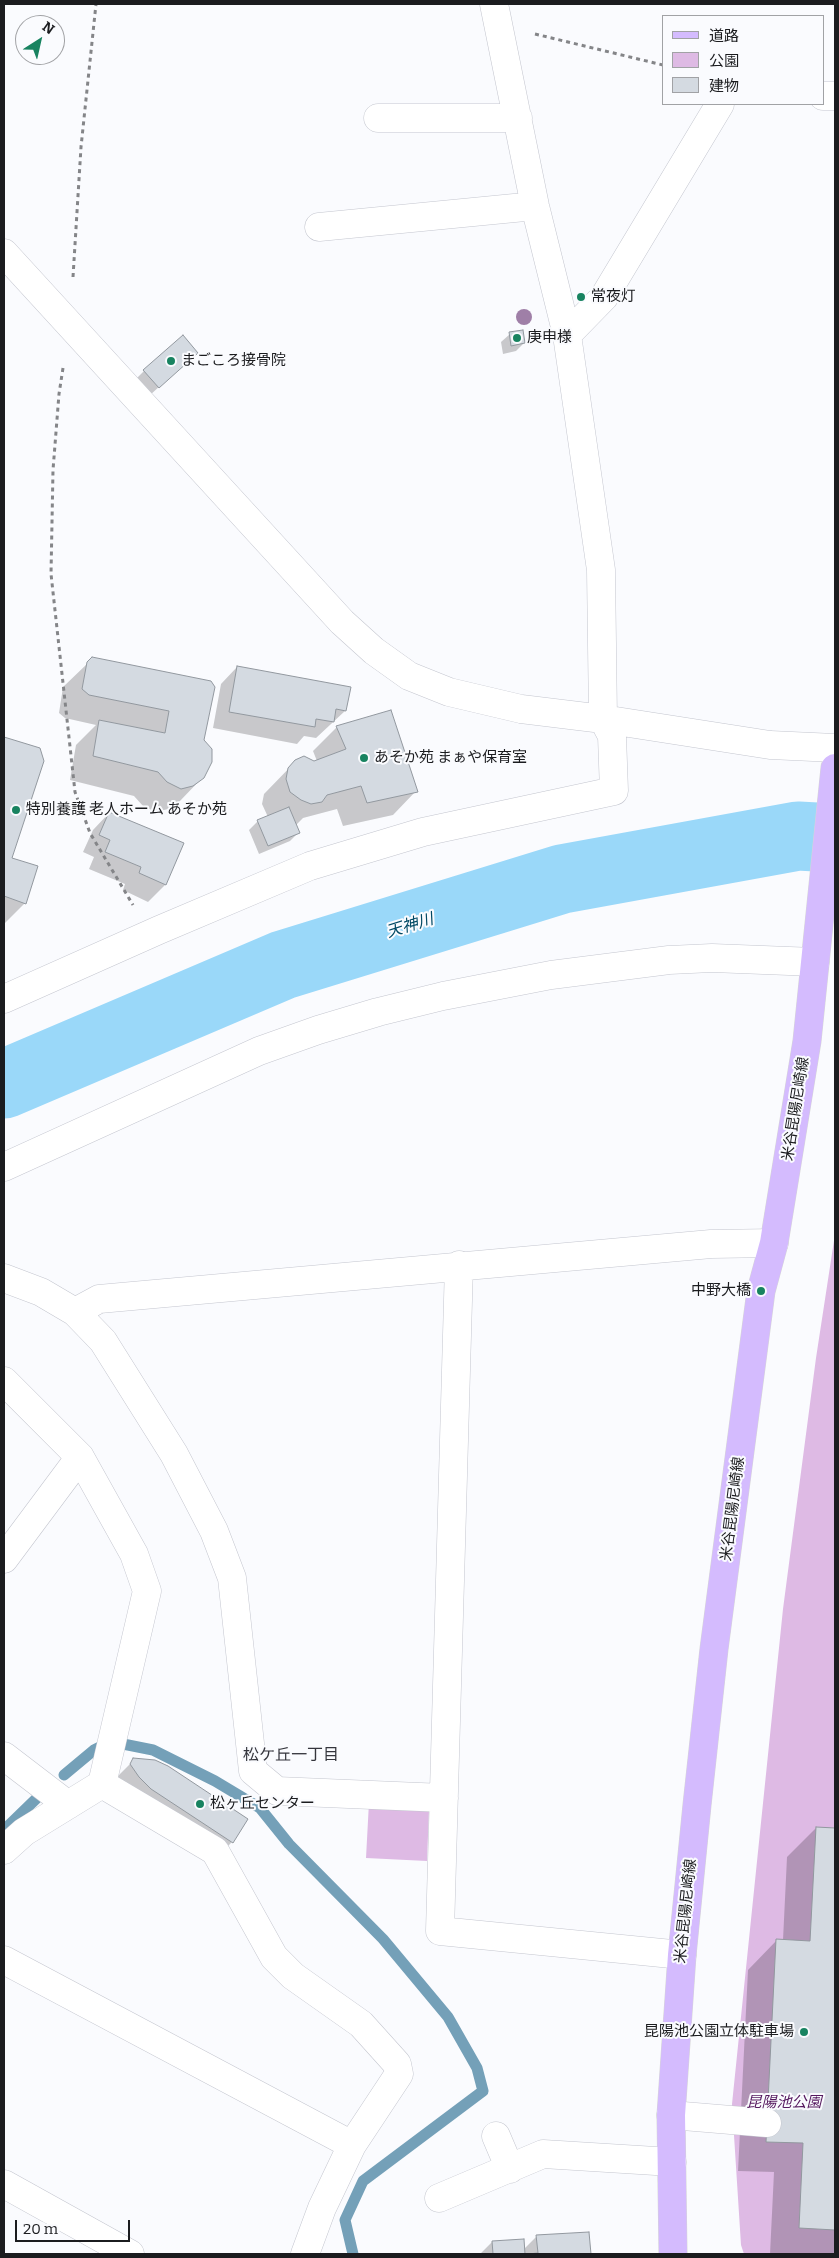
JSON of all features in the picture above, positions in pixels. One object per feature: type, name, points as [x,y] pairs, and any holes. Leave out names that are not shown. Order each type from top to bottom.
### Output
[{"type":"main road","name":"米谷昆陽尼崎線","points":[[673,2254],[671,2115],[682,1955],[714,1649],[761,1291],[774,1243],[807,1041],[825,962],[821,909],[835,774]]},
{"type":"street","points":[[4,998],[310,866],[404,838],[614,791],[612,736],[602,719],[601,570],[567,336],[535,206],[496,14]]},
{"type":"street","points":[[567,336],[604,297],[719,105]]},
{"type":"street","points":[[378,118],[518,118]]},
{"type":"street","points":[[319,227],[535,206]]},
{"type":"street","points":[[4,253],[342,622],[374,651],[409,676],[449,692],[521,709],[602,719],[770,745],[835,748]]},
{"type":"street","points":[[4,1167],[259,1051],[318,1030],[378,1012],[443,996],[551,975],[669,960],[712,958],[825,962]]},
{"type":"street","points":[[75,1312],[99,1299],[459,1265],[710,1244],[774,1243]]},
{"type":"street","points":[[459,1265],[440,1931],[682,1955]]},
{"type":"street","points":[[4,1278],[41,1292],[75,1312],[103,1341],[174,1454],[214,1531],[232,1578],[253,1771],[277,1791],[444,1798]]},
{"type":"street","points":[[4,1382],[80,1457],[134,1554],[147,1591],[102,1784],[24,1832],[4,1850]]},
{"type":"street","points":[[4,1559],[80,1457]]},
{"type":"street","points":[[4,1756],[68,1805]]},
{"type":"street","points":[[102,1784],[215,1851],[274,1957],[293,1976],[361,2024],[397,2064],[399,2074],[352,2145],[322,2208],[305,2254]]},
{"type":"street","points":[[4,1960],[352,2145]]},
{"type":"street","points":[[671,2115],[767,2123]]},
{"type":"street","points":[[496,2136],[510,2169]]},
{"type":"street","points":[[439,2198],[543,2154],[672,2162]]},
{"type":"street","points":[[4,2184],[130,2254]]},
{"type":"path","points":[[96,4],[81,147],[70,325],[59,394],[53,470],[51,574],[75,792],[90,833],[150,934]]},
{"type":"path","points":[[496,14],[662,65]]},
{"type":"green space","name":"昆陽池公園","points":[[835,1234],[835,2254],[744,2254],[741,2245],[732,2104],[783,1609],[816,1358]]},
{"type":"green space","points":[[369,1802],[429,1810],[427,1861],[366,1858]]},
{"type":"building","name":"庚申様","points":[[523,330],[525,343],[511,346],[509,332]]},
{"type":"building","name":"まごころ接骨院","points":[[183,335],[198,353],[159,388],[143,370]]},
{"type":"building","points":[[92,657],[211,681],[215,687],[204,740],[212,749],[212,762],[204,778],[193,786],[181,789],[167,782],[158,772],[93,756],[99,720],[165,733],[169,711],[89,695],[82,689],[87,662]]},
{"type":"building","points":[[237,666],[351,687],[346,711],[336,709],[334,722],[316,719],[315,727],[229,712]]},
{"type":"building","name":"あそか苑 まぁや保育室","points":[[391,710],[418,792],[367,803],[361,786],[327,795],[322,802],[311,804],[290,792],[286,779],[288,768],[295,760],[304,756],[314,761],[346,749],[336,726]]},
{"type":"building","name":"特別養護 老人ホーム あそか苑","points":[[4,737],[40,748],[44,761],[12,858],[38,866],[26,904],[4,896]]},
{"type":"building","points":[[289,807],[300,833],[268,846],[257,820]]},
{"type":"building","points":[[109,812],[184,843],[166,885],[139,873],[141,867],[105,852],[110,840],[99,835]]},
{"type":"building","name":"松ヶ丘センター","points":[[133,1758],[155,1760],[168,1766],[248,1819],[233,1843],[151,1789],[130,1764]]},
{"type":"building","name":"昆陽池公園立体駐車場","points":[[816,1827],[835,1828],[835,2230],[799,2228],[803,2143],[766,2142],[776,1939],[810,1941]]},
{"type":"building","points":[[589,2232],[591,2254],[528,2254],[538,2253],[536,2235]]},
{"type":"building","points":[[524,2239],[525,2254],[493,2254],[492,2241]]},
{"type":"waterway","name":"天神川","points":[[4,1084],[283,965],[562,879],[798,836],[835,838]]},
{"type":"waterway","points":[[64,1775],[94,1750],[104,1745],[118,1743],[153,1750],[215,1781],[260,1808],[289,1844],[383,1939],[448,2017],[477,2068],[483,2091],[363,2181],[345,2220],[353,2254]]},
{"type":"waterway","points":[[4,1830],[38,1797]]},
{"type":"place","name":"常夜灯","points":[[581,297]]},
{"type":"place","name":"庚申様","points":[[517,338]]},
{"type":"place","name":"まごころ接骨院","points":[[171,361]]},
{"type":"place","name":"あそか苑 まぁや保育室","points":[[364,758]]},
{"type":"place","name":"特別養護 老人ホーム あそか苑","points":[[16,810]]},
{"type":"place","name":"中野大橋","points":[[761,1291]]},
{"type":"place","name":"松ヶ丘センター","points":[[200,1804]]},
{"type":"place","name":"昆陽池公園立体駐車場","points":[[804,2032]]},
{"type":"district","name":"松ケ丘一丁目","points":[[291,1756]]}]
